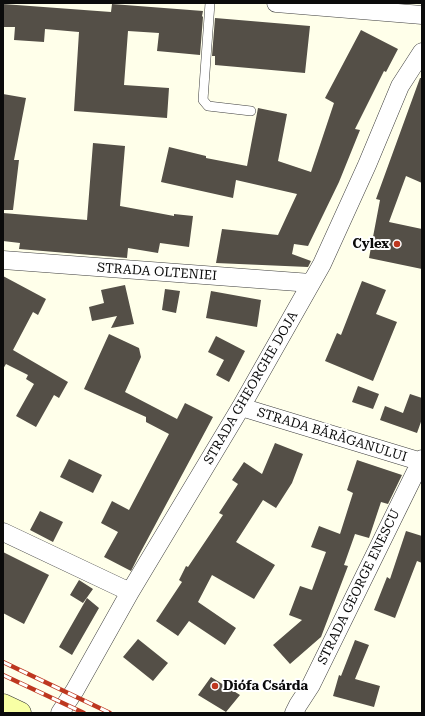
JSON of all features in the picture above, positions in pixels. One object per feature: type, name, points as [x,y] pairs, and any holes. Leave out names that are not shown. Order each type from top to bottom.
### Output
[{"type":"main road","points":[[3,704],[20,713]]},
{"type":"street","points":[[276,3],[422,15]]},
{"type":"street","name":"STRADA GHEORGHE DOJA","points":[[60,713],[75,690],[130,592],[241,407],[322,264],[364,172],[400,86],[422,52]]},
{"type":"street","name":"STRADA OLTENIEI","points":[[3,260],[311,283]]},
{"type":"street","name":"STRADA BĂRĂGANULUI","points":[[241,407],[422,461]]},
{"type":"street","name":"STRADA GEORGE ENESCU","points":[[294,713],[311,685],[422,461]]},
{"type":"street","points":[[3,532],[130,592]]},
{"type":"lane","points":[[210,3],[203,100],[208,106],[251,111]]},
{"type":"building","points":[[3,4],[111,12],[112,4],[203,11],[200,55],[157,51],[159,33],[128,31],[124,85],[169,88],[167,118],[74,111],[79,32],[45,29],[44,42],[14,40],[15,27],[3,27]]},
{"type":"building","points":[[215,18],[310,26],[305,73],[215,65],[215,56],[212,56]]},
{"type":"building","points":[[361,30],[398,49],[386,72],[384,71],[355,129],[360,130],[339,182],[308,246],[294,244],[292,254],[311,261],[308,267],[216,263],[222,229],[278,235],[297,194],[236,180],[233,198],[161,182],[169,147],[206,156],[206,158],[247,166],[258,108],[287,114],[278,161],[311,172],[334,103],[325,98]]},
{"type":"building","points":[[420,78],[422,78],[422,183],[406,176],[389,222],[422,229],[422,269],[369,258],[380,200],[376,199]]},
{"type":"building","points":[[3,94],[26,98],[14,160],[19,160],[13,210],[3,210]]},
{"type":"building","points":[[93,143],[125,146],[120,206],[174,216],[174,214],[193,216],[189,247],[160,243],[158,253],[128,248],[127,258],[19,249],[20,243],[3,241],[3,213],[87,220]]},
{"type":"building","points":[[3,276],[46,299],[38,315],[33,312],[13,350],[68,382],[59,398],[54,395],[36,427],[16,416],[34,384],[26,379],[28,375],[6,364],[3,369]]},
{"type":"building","points":[[362,281],[386,290],[376,314],[397,322],[373,381],[325,361],[337,333],[341,335]]},
{"type":"building","points":[[125,285],[134,324],[111,328],[117,316],[92,321],[89,307],[104,303],[101,290]]},
{"type":"building","points":[[165,289],[180,291],[176,313],[162,310]]},
{"type":"building","points":[[211,291],[261,300],[257,327],[206,318]]},
{"type":"building","points":[[109,334],[139,348],[141,357],[125,392],[177,419],[185,403],[213,417],[131,571],[104,557],[118,532],[101,523],[112,501],[129,510],[169,434],[146,422],[146,417],[84,389]]},
{"type":"building","points":[[216,336],[245,351],[229,382],[216,375],[224,360],[208,352]]},
{"type":"building","points":[[358,386],[379,394],[373,409],[352,402]]},
{"type":"building","points":[[410,394],[422,398],[422,419],[417,433],[380,420],[385,406],[403,413]]},
{"type":"building","points":[[275,443],[303,454],[292,483],[276,508],[263,500],[236,542],[275,565],[254,599],[212,575],[198,602],[236,628],[225,645],[189,621],[178,636],[156,621],[182,582],[179,580],[186,566],[188,567],[223,515],[219,513],[238,484],[232,480],[244,462],[262,474]]},
{"type":"building","points":[[69,459],[102,475],[93,493],[60,477]]},
{"type":"building","points":[[357,460],[402,475],[388,504],[381,502],[369,538],[355,534],[344,565],[348,566],[321,637],[290,664],[273,645],[302,620],[289,615],[300,586],[312,590],[326,552],[311,547],[319,526],[340,534],[353,493],[347,490]]},
{"type":"building","points":[[40,511],[63,522],[53,542],[30,530]]},
{"type":"building","points":[[406,531],[422,536],[422,563],[417,561],[395,618],[374,610],[387,577],[390,579]]},
{"type":"building","points":[[3,552],[49,575],[24,624],[3,613]]},
{"type":"building","points":[[79,580],[93,589],[83,603],[70,595]]},
{"type":"building","points":[[87,598],[99,608],[72,655],[59,647]]},
{"type":"building","points":[[138,639],[168,663],[153,681],[123,657]]},
{"type":"building","points":[[355,640],[369,645],[355,679],[380,686],[374,707],[333,696],[339,675],[341,676]]},
{"type":"building","name":"Diófa Csárda","points":[[211,677],[240,695],[226,712],[198,695]]},
{"type":"railway","points":[[3,662],[110,713]]},
{"type":"railway","points":[[3,675],[84,713]]},
{"type":"place","name":"Cylex","points":[[397,244]]},
{"type":"place","name":"Diófa Csárda","points":[[215,686]]}]
